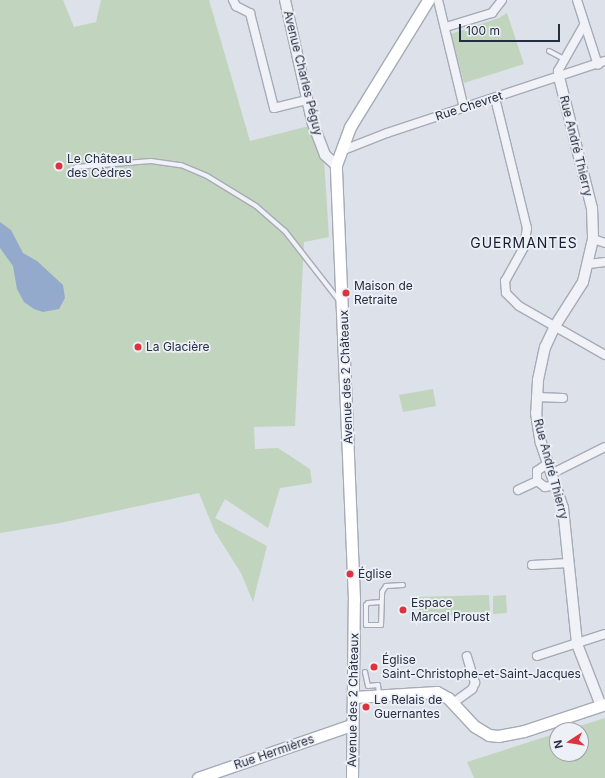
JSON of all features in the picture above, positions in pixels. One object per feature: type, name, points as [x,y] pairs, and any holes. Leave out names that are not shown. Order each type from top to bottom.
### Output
[{"type":"main road","name":"Avenue des 2 Châteaux","points":[[352,778],[351,725],[354,698],[354,625],[343,307],[336,165],[350,127],[428,0]]},
{"type":"main road","points":[[354,698],[437,692],[453,703],[474,726],[489,735],[498,736],[524,731],[603,705]]},
{"type":"main road","name":"Rue Hermières","points":[[198,778],[351,725]]},
{"type":"street","points":[[232,0],[236,6],[250,13],[274,108],[307,100]]},
{"type":"street","name":"Avenue Charles Péguy","points":[[285,0],[307,100],[325,155],[336,165]]},
{"type":"street","points":[[438,0],[446,27],[464,108]]},
{"type":"street","points":[[446,27],[492,13],[502,0]]},
{"type":"street","points":[[577,0],[584,25],[601,63]]},
{"type":"street","points":[[559,77],[558,71],[584,25]]},
{"type":"street","name":"Rue Chevret","points":[[341,151],[464,108],[601,63]]},
{"type":"street","name":"Rue André Thierry","points":[[559,77],[592,208],[594,239],[589,264],[583,282],[555,326],[541,360],[536,397],[537,427],[547,464],[556,485],[563,508],[570,563],[577,644],[603,705]]},
{"type":"street","points":[[495,98],[527,228],[524,247],[506,281],[506,293],[520,306],[605,355]]},
{"type":"street","points":[[594,239],[605,243]]},
{"type":"street","points":[[589,264],[605,262]]},
{"type":"street","points":[[536,397],[563,398]]},
{"type":"street","points":[[551,474],[605,447]]},
{"type":"street","points":[[537,481],[537,471],[547,464]]},
{"type":"street","points":[[537,481],[545,487],[556,485]]},
{"type":"street","points":[[518,490],[537,481]]},
{"type":"street","points":[[532,565],[570,563]]},
{"type":"street","points":[[538,656],[605,634]]},
{"type":"street","points":[[453,703],[472,689],[475,683],[467,656]]},
{"type":"lane","points":[[549,51],[565,59]]},
{"type":"lane","points":[[76,167],[124,161],[151,161],[181,165],[207,176],[256,206],[285,231],[343,307]]},
{"type":"lane","points":[[354,625],[381,625],[381,602],[386,586],[403,585]]},
{"type":"lane","points":[[366,625],[366,605],[381,602]]},
{"type":"lane","points":[[365,672],[368,686],[378,685],[379,695]]},
{"type":"green space","points":[[0,0],[63,0],[74,27],[96,22],[101,0],[209,0],[250,141],[309,126],[324,159],[329,237],[304,242],[295,426],[254,427],[255,449],[278,448],[310,469],[312,483],[280,488],[268,528],[225,499],[215,518],[267,546],[253,602],[241,573],[215,532],[199,493],[60,523],[0,533]]},
{"type":"green space","points":[[507,13],[524,64],[464,83],[451,34],[499,18]]},
{"type":"green space","points":[[433,389],[436,406],[403,412],[399,395]]},
{"type":"green space","points":[[489,595],[490,614],[419,616],[418,597]]},
{"type":"green space","points":[[506,595],[507,613],[493,614],[493,596]]},
{"type":"green space","points":[[605,718],[605,778],[474,778],[467,762],[549,736],[549,762],[589,762],[589,723]]},
{"type":"water","points":[[0,222],[11,230],[23,253],[37,261],[63,285],[65,298],[59,309],[43,312],[34,309],[24,302],[17,289],[13,266],[0,248]]},
{"type":"place","name":"Le Château des Cèdres","points":[[59,166]]},
{"type":"place","name":"Maison de Retraite","points":[[346,293]]},
{"type":"place","name":"La Glacière","points":[[138,347]]},
{"type":"place","name":"Église","points":[[350,574]]},
{"type":"place","name":"Espace Marcel Proust","points":[[403,610]]},
{"type":"place","name":"Église Saint-Christophe-et-Saint-Jacques","points":[[374,667]]},
{"type":"place","name":"Le Relais de Guernantes","points":[[366,707]]},
{"type":"district","name":"GUERMANTES","points":[[524,243]]}]
